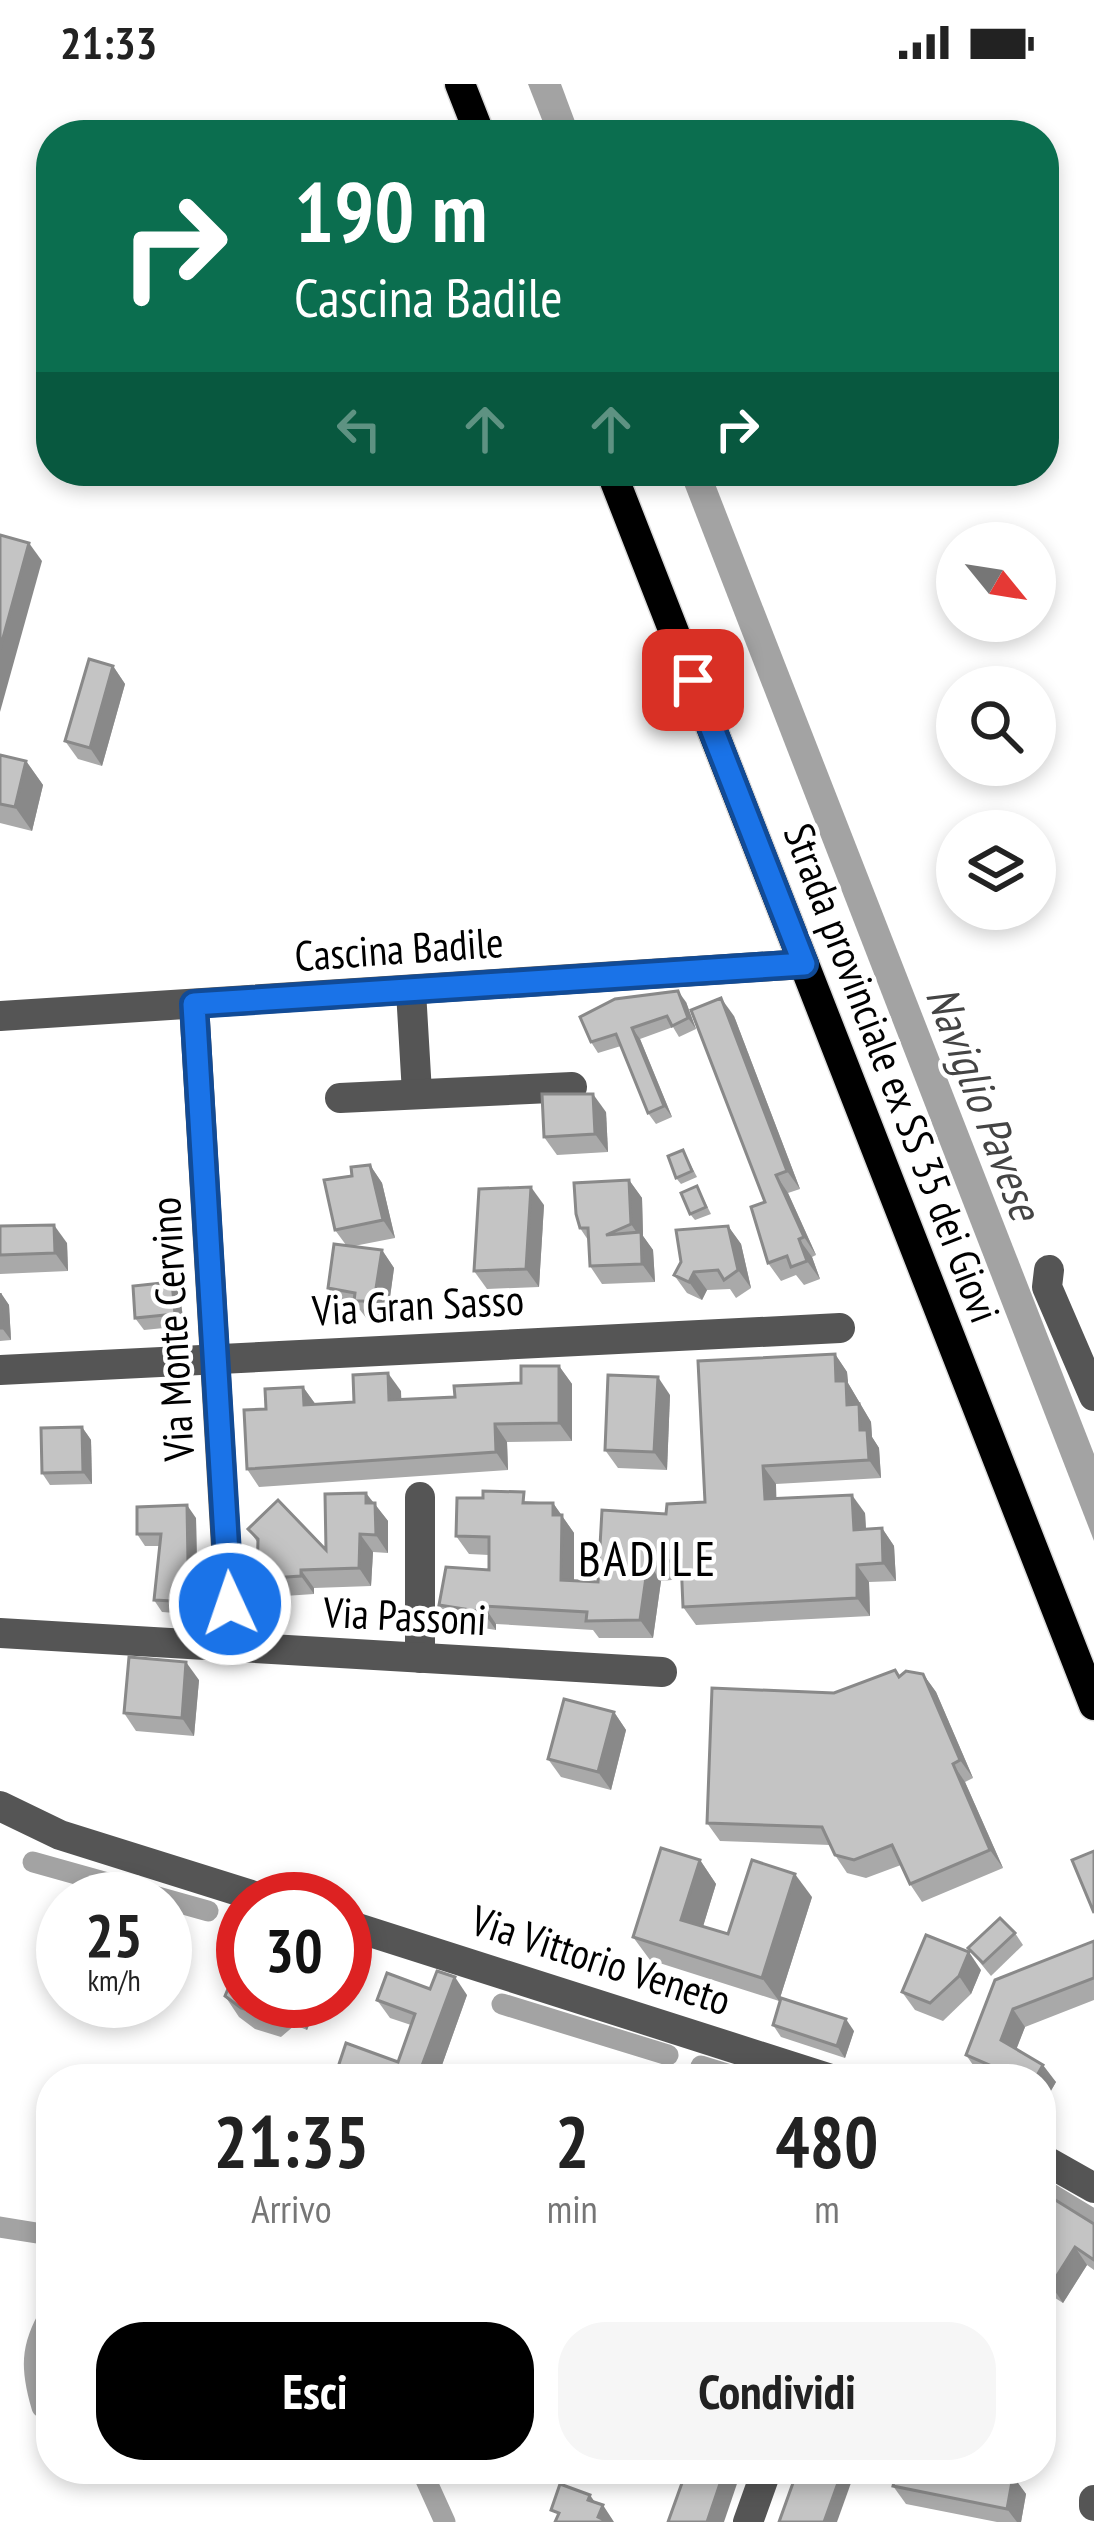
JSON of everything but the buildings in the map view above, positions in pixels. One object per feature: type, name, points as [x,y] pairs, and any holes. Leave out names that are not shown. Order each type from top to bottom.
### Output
[{"type":"main road","points":[[460,84],[474,120]]},
{"type":"main road","name":"Strada provinciale ex SS 35 dei Giovi","points":[[617,486],[1094,1706]]},
{"type":"street","name":"Cascina Badile","points":[[0,1016],[804,964]]},
{"type":"street","points":[[410,991],[417,1093]]},
{"type":"street","name":"Via Monte Cervino","points":[[194,1004],[232,1648]]},
{"type":"street","points":[[340,1098],[572,1087]]},
{"type":"street","points":[[1049,1270],[1047,1287],[1094,1396]]},
{"type":"street","name":"Via Gran Sasso","points":[[0,1370],[840,1328]]},
{"type":"street","points":[[420,1497],[420,1658]]},
{"type":"street","name":"Via Passoni","points":[[0,1633],[662,1672]]},
{"type":"street","points":[[0,1806],[60,1835],[216,1884]]},
{"type":"street","points":[[0,1834],[60,1835]]},
{"type":"street","name":"Via Vittorio Veneto","points":[[372,1933],[784,2064]]},
{"type":"street","points":[[1056,2166],[1094,2188]]},
{"type":"street","points":[[748,2522],[762,2484]]},
{"type":"shaded area","points":[[528,84],[561,84],[574,120],[542,120]]},
{"type":"shaded area","points":[[685,486],[716,486],[1094,1454],[1094,1541]]},
{"type":"waterway","points":[[33,1862],[208,1911]]},
{"type":"waterway","points":[[502,2004],[668,2055]]},
{"type":"waterway","points":[[1056,2197],[1094,2220]]},
{"type":"waterway","points":[[0,2227],[36,2233]]},
{"type":"waterway","points":[[36,2348],[36,2381]]},
{"type":"waterway","points":[[428,2484],[445,2522]]},
{"type":"district","name":"BADILE","points":[[648,1559]]},
{"type":"route","points":[[230,1604],[194,1004],[804,964],[693,680]]},
{"type":"water label","name":"Naviglio Pavese","points":[[984,1103]]}]
